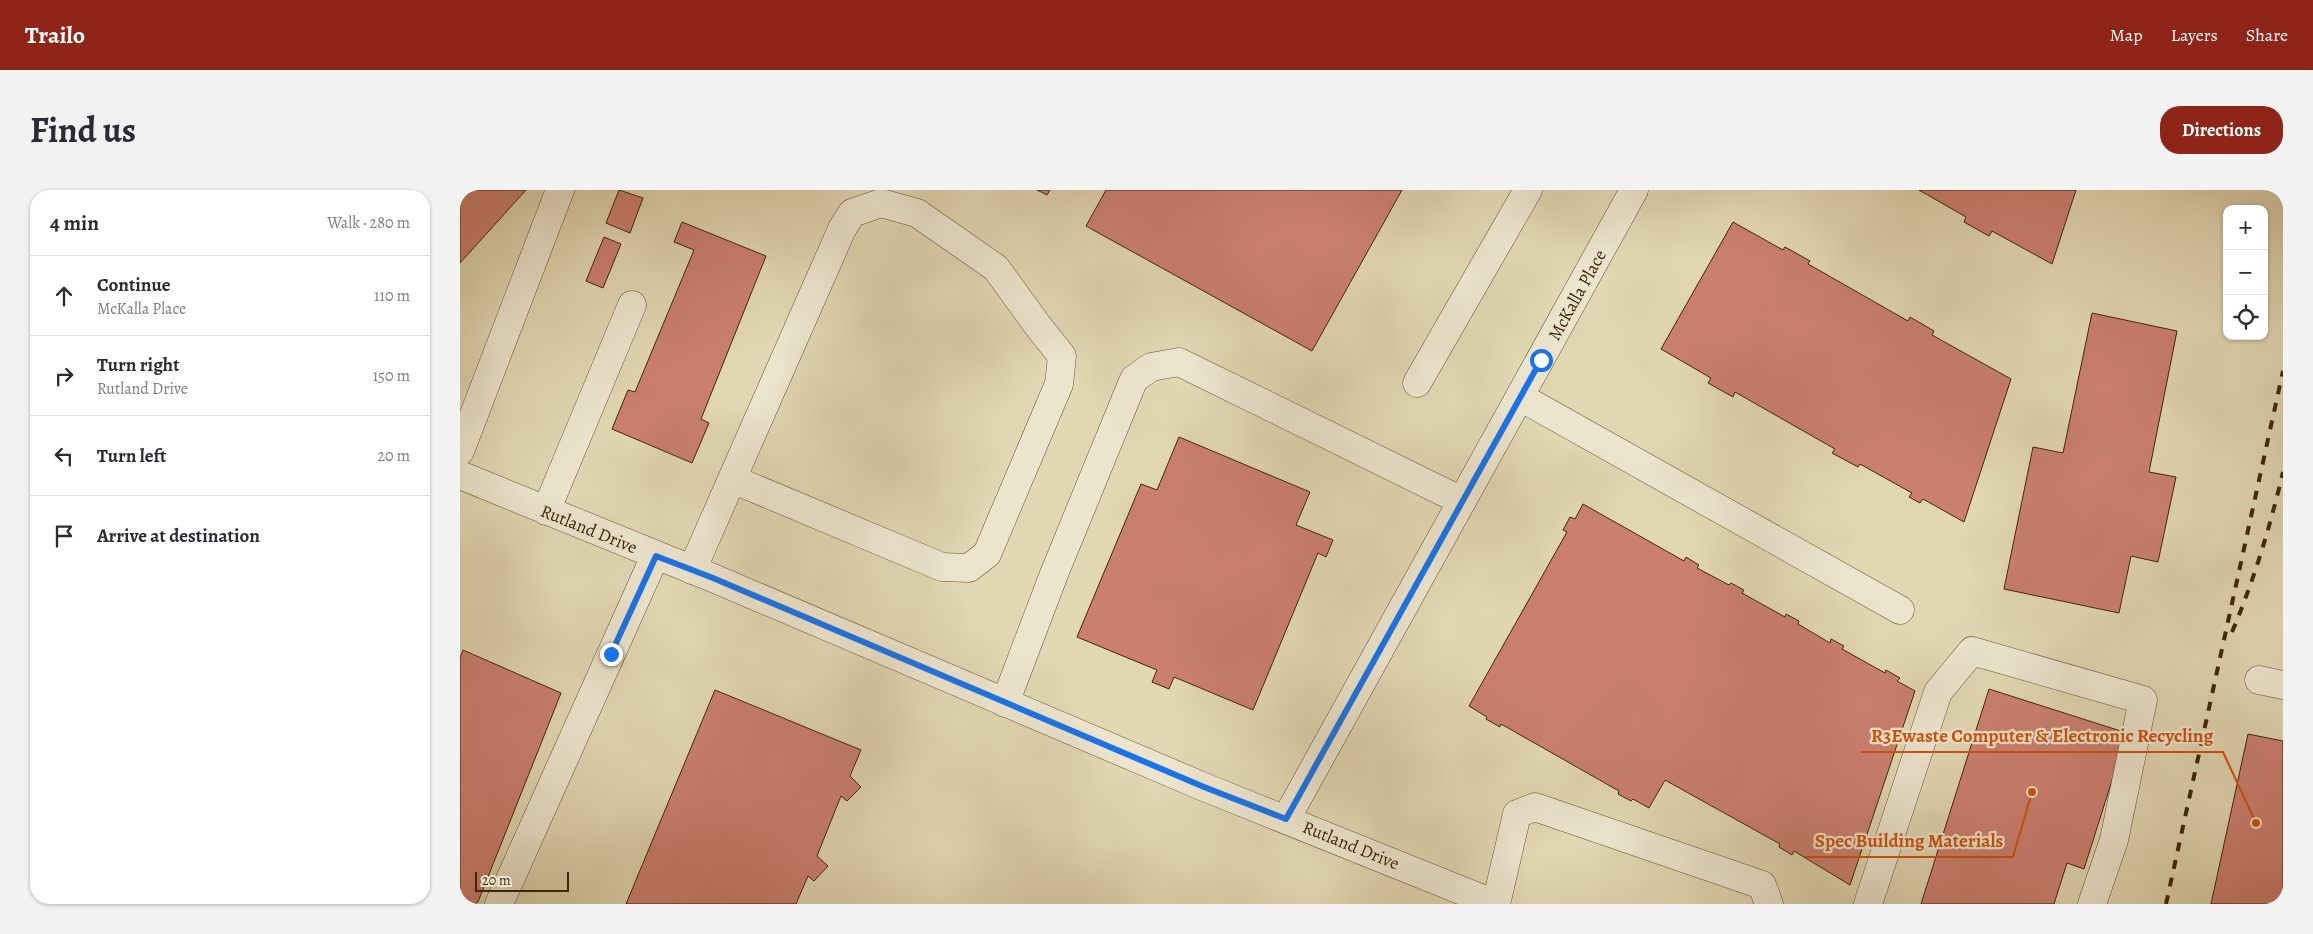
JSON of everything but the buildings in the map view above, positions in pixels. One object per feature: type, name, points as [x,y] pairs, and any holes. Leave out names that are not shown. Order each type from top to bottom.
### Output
[{"type":"street","points":[[460,451],[560,190]]},
{"type":"street","points":[[1417,382],[1528,190]]},
{"type":"street","name":"McKalla Place","points":[[1286,819],[1634,190]]},
{"type":"street","points":[[692,570],[732,479],[842,229],[852,213],[882,203],[917,213],[996,268],[1062,356],[1059,384],[987,554],[969,568],[942,567],[732,479]]},
{"type":"street","points":[[546,511],[632,305]]},
{"type":"street","points":[[1005,702],[1054,574],[1134,380],[1151,367],[1179,362],[1462,501]]},
{"type":"street","points":[[1520,397],[1900,610]]},
{"type":"street","name":"Rutland Drive","points":[[460,475],[692,570],[1204,787],[1495,904]]},
{"type":"street","points":[[499,904],[656,556]]},
{"type":"street","points":[[1868,904],[1938,692],[1972,650],[2143,700],[2114,840],[2092,904]]},
{"type":"street","points":[[1495,904],[1517,814],[1535,807],[1762,885],[1769,904]]},
{"type":"railway","points":[[2166,904],[2283,371]]},
{"type":"railway","points":[[2232,632],[2261,553],[2283,472]]},
{"type":"place","name":"Spec Building Materials","points":[[2032,792]]},
{"type":"place","name":"R3Ewaste Computer & Electronic Recycling","points":[[2256,823]]},
{"type":"route","points":[[611,654],[656,556],[713,578],[1204,787],[1286,819],[1541,360]]}]
